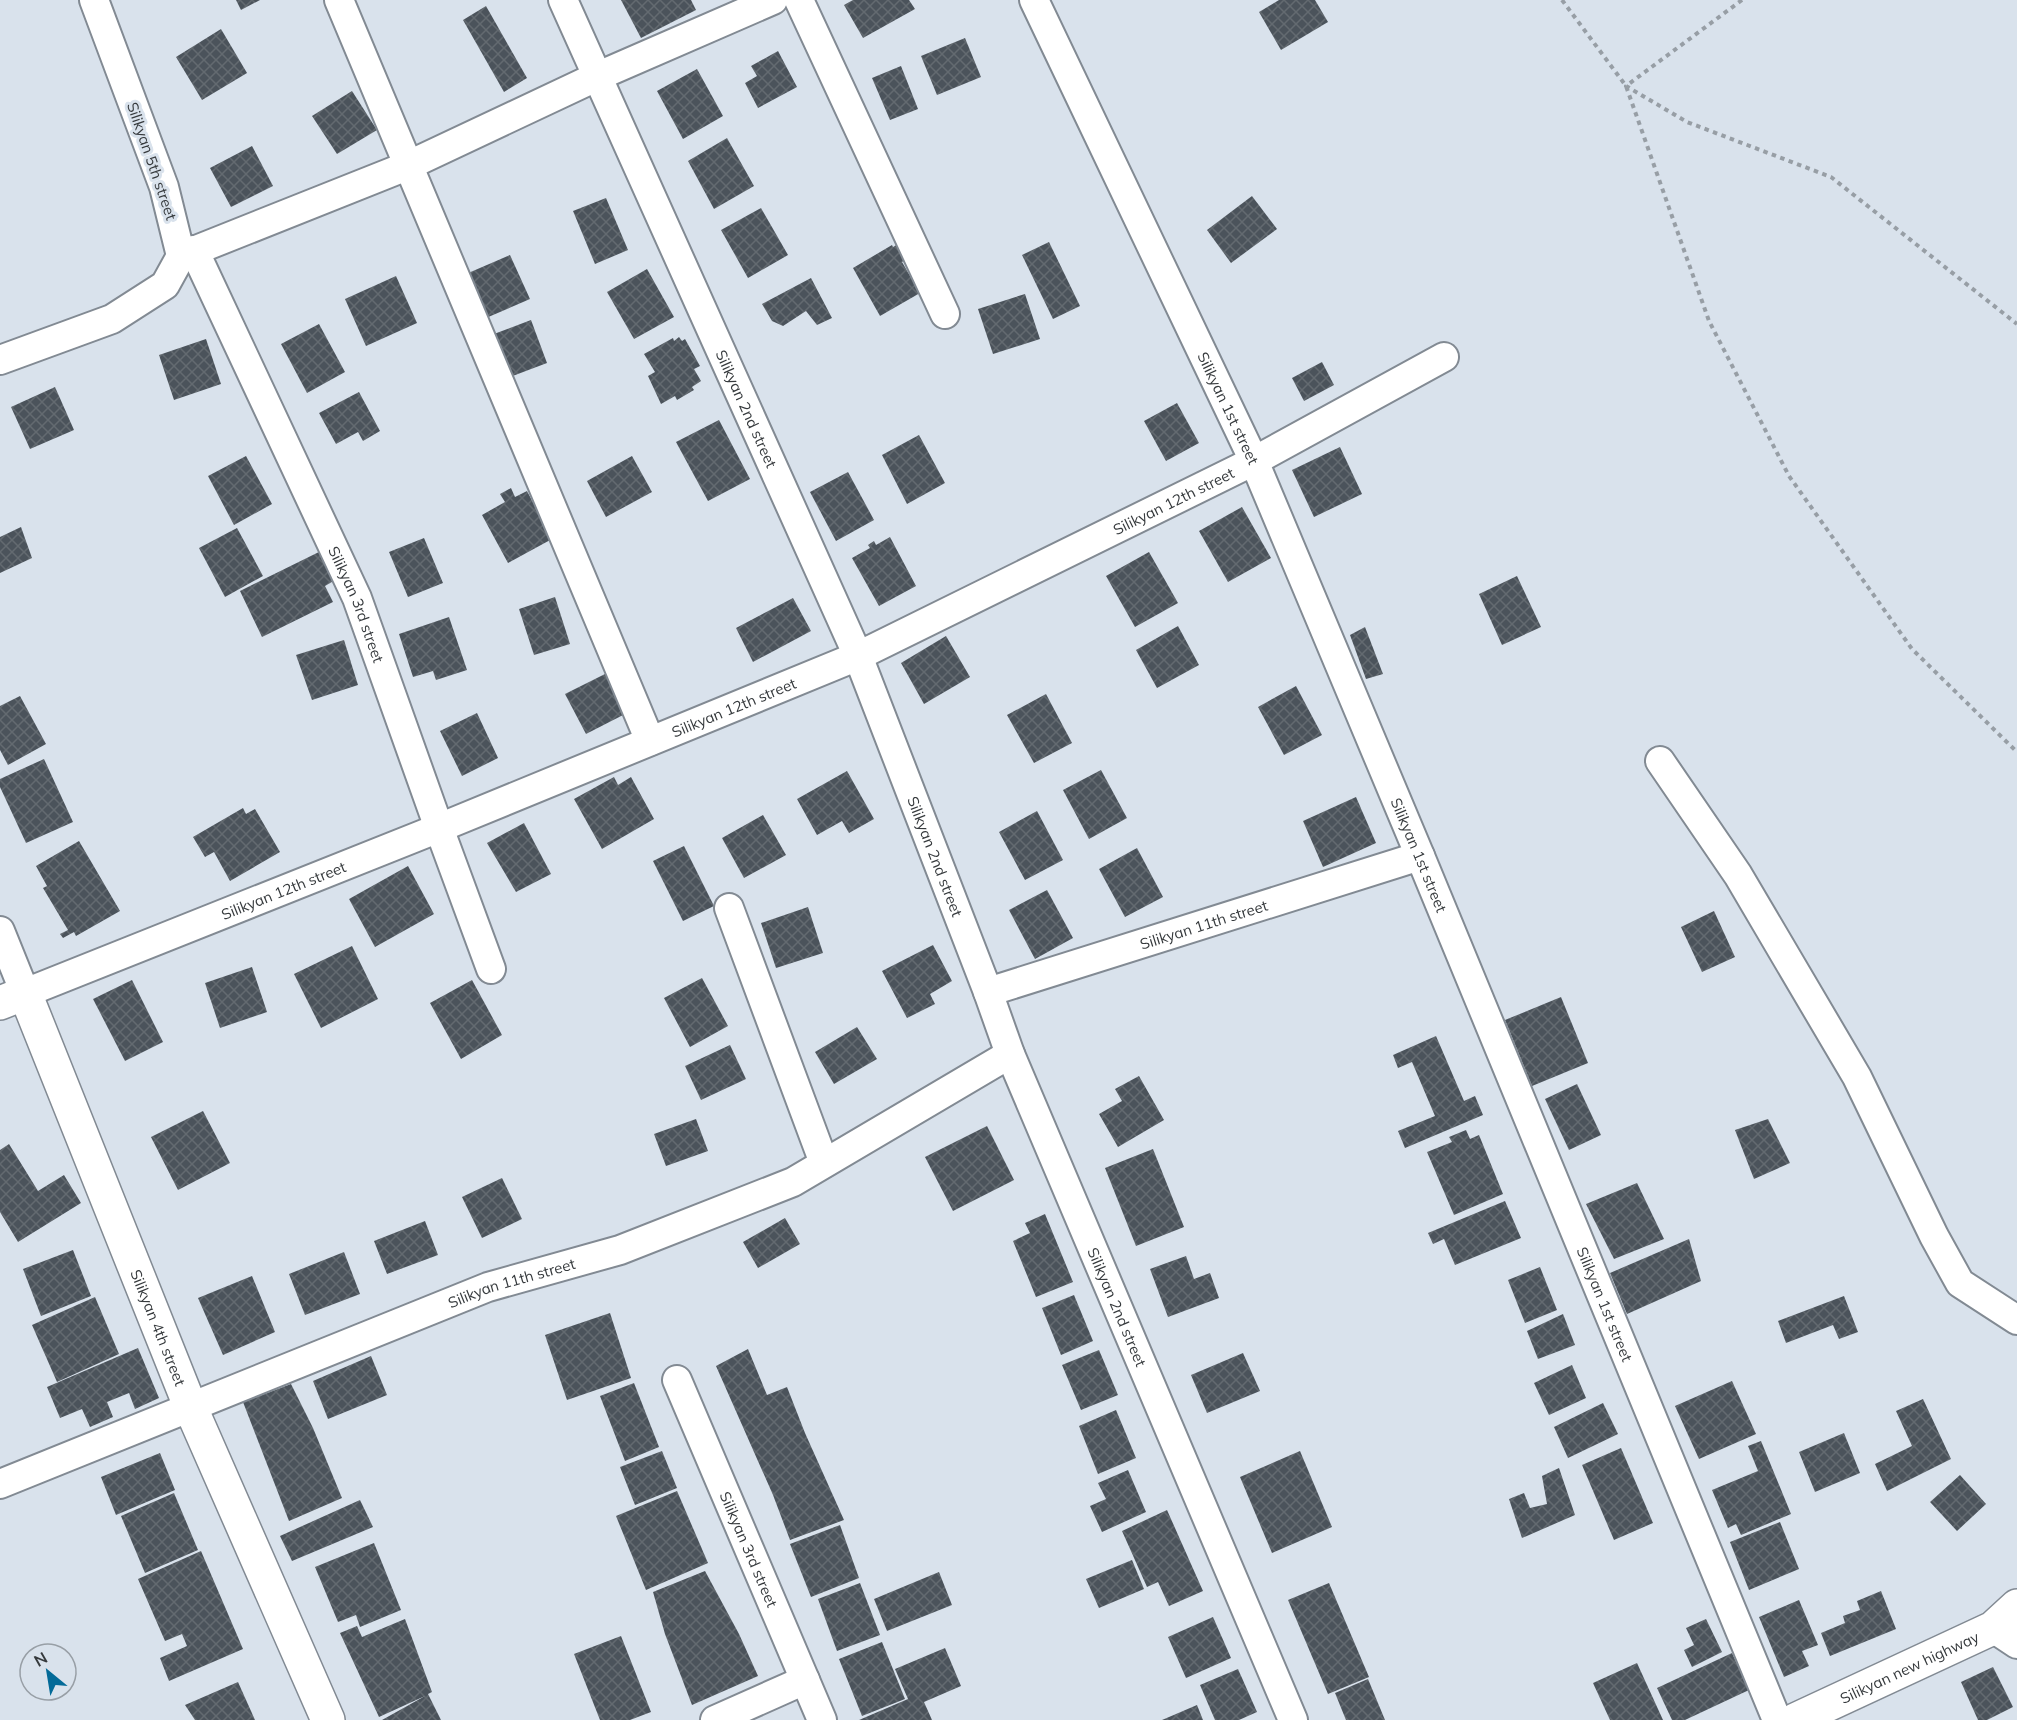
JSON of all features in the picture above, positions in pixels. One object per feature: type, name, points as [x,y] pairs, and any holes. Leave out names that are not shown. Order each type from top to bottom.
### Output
[{"type":"main road","name":"Silikyan 4th street","points":[[12,998],[328,1720]]},
{"type":"main road","name":"Silikyan new highway","points":[[1795,1720],[2005,1636],[2017,1606]]},
{"type":"street","name":"Silikyan 5th street","points":[[94,0],[188,253]]},
{"type":"street","points":[[339,0],[650,741]]},
{"type":"street","name":"Silikyan 2nd street","points":[[562,0],[858,656],[1010,1054],[1293,1720]]},
{"type":"street","points":[[0,360],[112,319],[165,285],[188,253],[407,166],[596,77],[773,0]]},
{"type":"street","points":[[799,0],[945,314]]},
{"type":"street","name":"Silikyan 1st street","points":[[1034,0],[1254,461],[1777,1720]]},
{"type":"street","name":"Silikyan 3rd street","points":[[188,253],[357,598],[491,969]]},
{"type":"street","name":"Silikyan 12th street","points":[[12,998],[439,828],[858,656],[1254,461],[1444,357]]},
{"type":"street","points":[[1660,761],[1738,875],[1857,1077],[1934,1236],[1960,1282],[2017,1320]]},
{"type":"street","name":"Silikyan 11th street","points":[[988,992],[1420,856]]},
{"type":"street","points":[[729,908],[824,1163]]},
{"type":"street","name":"Silikyan 4th street","points":[[0,931],[12,998]]},
{"type":"street","name":"Silikyan 11th street","points":[[0,1484],[488,1287],[620,1250],[793,1182],[1010,1054]]},
{"type":"street","name":"Silikyan 3rd street","points":[[677,1380],[822,1720]]},
{"type":"street","points":[[715,1720],[805,1680]]},
{"type":"path","points":[[1562,0],[1626,86],[1709,321],[1789,476],[1912,649],[2017,752]]},
{"type":"path","points":[[1626,86],[1742,0]]},
{"type":"path","points":[[1626,86],[1687,122],[1830,177],[2017,324]]},
{"type":"building","points":[[236,0],[260,0],[241,10]]},
{"type":"building","points":[[621,0],[691,0],[696,10],[641,38]]},
{"type":"building","points":[[853,0],[909,0],[915,9],[863,38],[844,5]]},
{"type":"building","points":[[1279,0],[1315,0],[1328,22],[1281,50],[1259,12]]},
{"type":"building","points":[[486,6],[527,78],[504,92],[463,20]]},
{"type":"building","points":[[221,29],[247,73],[202,100],[176,57]]},
{"type":"building","points":[[965,38],[981,77],[937,95],[921,56]]},
{"type":"building","points":[[778,51],[797,87],[758,108],[745,83],[757,76],[751,66]]},
{"type":"building","points":[[901,66],[918,109],[890,120],[872,78]]},
{"type":"building","points":[[697,69],[723,116],[683,139],[657,91]]},
{"type":"building","points":[[352,91],[377,130],[337,154],[312,116]]},
{"type":"building","points":[[727,138],[754,186],[714,209],[688,161]]},
{"type":"building","points":[[252,146],[273,186],[231,207],[210,168]]},
{"type":"building","points":[[1252,196],[1277,229],[1231,263],[1207,230]]},
{"type":"building","points":[[606,198],[628,250],[595,264],[573,211]]},
{"type":"building","points":[[761,208],[788,255],[748,278],[721,230]]},
{"type":"building","points":[[1049,242],[1080,306],[1053,319],[1022,255]]},
{"type":"building","points":[[898,244],[907,259],[902,262],[920,293],[880,316],[853,268],[892,245],[893,247]]},
{"type":"building","points":[[510,255],[530,299],[486,318],[466,274]]},
{"type":"building","points":[[647,269],[674,317],[634,339],[607,292]]},
{"type":"building","points":[[396,276],[417,323],[366,346],[345,299]]},
{"type":"building","points":[[811,278],[832,318],[817,325],[806,311],[783,326],[772,321],[762,304]]},
{"type":"building","points":[[1025,294],[1040,339],[993,354],[978,309]]},
{"type":"building","points":[[531,320],[547,363],[510,377],[494,334]]},
{"type":"building","points":[[319,324],[345,372],[307,393],[281,344]]},
{"type":"building","points":[[679,337],[682,341],[685,339],[700,366],[694,369],[701,381],[692,387],[694,390],[677,400],[675,396],[661,404],[648,376],[655,372],[644,354]]},
{"type":"building","points":[[206,339],[221,384],[174,400],[159,355]]},
{"type":"building","points":[[1322,362],[1334,385],[1304,401],[1292,378]]},
{"type":"building","points":[[55,387],[74,430],[30,449],[11,407]]},
{"type":"building","points":[[359,392],[380,431],[363,441],[358,432],[336,444],[319,413]]},
{"type":"building","points":[[1177,403],[1199,443],[1166,461],[1144,421]]},
{"type":"building","points":[[719,420],[750,479],[708,501],[676,442]]},
{"type":"building","points":[[919,435],[945,483],[907,504],[882,455]]},
{"type":"building","points":[[1340,447],[1362,494],[1314,517],[1292,470]]},
{"type":"building","points":[[246,456],[272,504],[234,525],[208,476]]},
{"type":"building","points":[[632,456],[652,492],[606,517],[587,481]]},
{"type":"building","points":[[848,472],[874,520],[836,541],[810,492]]},
{"type":"building","points":[[511,488],[515,497],[527,491],[552,539],[508,563],[482,515],[505,502],[500,494]]},
{"type":"building","points":[[1242,507],[1271,558],[1228,582],[1199,531]]},
{"type":"building","points":[[21,527],[32,558],[0,573],[0,537]]},
{"type":"building","points":[[237,528],[263,576],[225,597],[199,548]]},
{"type":"building","points":[[890,537],[916,586],[879,606],[852,558],[870,548],[868,545],[874,541],[876,545]]},
{"type":"building","points":[[424,538],[443,583],[408,597],[389,552]]},
{"type":"building","points":[[323,550],[337,579],[325,586],[333,602],[262,637],[240,591]]},
{"type":"building","points":[[1149,552],[1178,603],[1135,627],[1106,576]]},
{"type":"building","points":[[1517,576],[1541,627],[1502,645],[1479,594]]},
{"type":"building","points":[[555,597],[570,644],[534,655],[519,609]]},
{"type":"building","points":[[793,598],[811,631],[753,662],[736,628]]},
{"type":"building","points":[[449,617],[467,670],[436,680],[433,671],[413,677],[399,634]]},
{"type":"building","points":[[1178,626],[1199,665],[1157,688],[1136,650]]},
{"type":"building","points":[[1365,627],[1383,674],[1366,679],[1350,635]]},
{"type":"building","points":[[946,636],[970,677],[924,704],[901,663]]},
{"type":"building","points":[[344,640],[358,685],[312,700],[296,655]]},
{"type":"building","points":[[607,673],[627,713],[586,734],[565,694]]},
{"type":"building","points":[[1296,686],[1322,735],[1284,755],[1258,707]]},
{"type":"building","points":[[1046,694],[1072,743],[1034,763],[1007,715]]},
{"type":"building","points":[[20,696],[46,744],[8,765],[0,750],[0,706]]},
{"type":"building","points":[[477,713],[498,758],[462,776],[440,731]]},
{"type":"building","points":[[44,759],[73,822],[26,843],[0,787],[0,779]]},
{"type":"building","points":[[1101,770],[1127,818],[1089,839],[1063,790]]},
{"type":"building","points":[[847,771],[874,819],[849,833],[842,821],[817,835],[797,799]]},
{"type":"building","points":[[614,777],[618,785],[631,777],[654,819],[602,849],[574,799]]},
{"type":"building","points":[[1356,797],[1376,843],[1323,867],[1303,821]]},
{"type":"building","points":[[243,808],[246,814],[255,809],[280,852],[230,881],[214,852],[205,857],[193,837]]},
{"type":"building","points":[[1037,811],[1063,860],[1025,880],[999,832]]},
{"type":"building","points":[[763,815],[786,855],[744,878],[722,838]]},
{"type":"building","points":[[524,823],[551,874],[516,892],[487,843]]},
{"type":"building","points":[[79,841],[120,911],[76,936],[74,932],[63,938],[60,934],[68,930],[43,888],[47,886],[36,866]]},
{"type":"building","points":[[684,846],[714,906],[683,921],[653,861]]},
{"type":"building","points":[[1137,848],[1163,897],[1125,917],[1099,869]]},
{"type":"building","points":[[408,866],[434,914],[375,947],[349,899]]},
{"type":"building","points":[[1047,890],[1073,938],[1035,959],[1009,910]]},
{"type":"building","points":[[808,907],[823,953],[776,968],[761,923]]},
{"type":"building","points":[[1714,911],[1735,957],[1702,972],[1681,927]]},
{"type":"building","points":[[933,945],[952,981],[930,994],[935,1004],[907,1018],[882,971]]},
{"type":"building","points":[[352,946],[378,999],[321,1028],[294,974]]},
{"type":"building","points":[[252,967],[267,1012],[220,1028],[205,983]]},
{"type":"building","points":[[702,978],[728,1026],[690,1047],[664,998]]},
{"type":"building","points":[[132,980],[163,1042],[125,1061],[93,999]]},
{"type":"building","points":[[472,980],[502,1035],[461,1059],[430,1003]]},
{"type":"building","points":[[1561,997],[1588,1063],[1532,1086],[1505,1020]]},
{"type":"building","points":[[857,1027],[877,1059],[834,1084],[815,1052]]},
{"type":"building","points":[[1436,1036],[1464,1101],[1475,1096],[1483,1115],[1405,1148],[1398,1131],[1435,1116],[1412,1062],[1398,1068],[1393,1055]]},
{"type":"building","points":[[730,1045],[746,1079],[701,1100],[685,1066]]},
{"type":"building","points":[[1139,1076],[1164,1120],[1118,1147],[1099,1114],[1122,1101],[1115,1089]]},
{"type":"building","points":[[1577,1084],[1601,1135],[1569,1150],[1545,1099]]},
{"type":"building","points":[[203,1111],[230,1163],[178,1190],[151,1137]]},
{"type":"building","points":[[696,1119],[708,1151],[666,1166],[654,1134]]},
{"type":"building","points":[[1768,1119],[1790,1163],[1754,1179],[1735,1130]]},
{"type":"building","points":[[987,1126],[1014,1180],[953,1211],[925,1157]]},
{"type":"building","points":[[1466,1130],[1470,1139],[1479,1135],[1503,1194],[1454,1215],[1427,1152],[1452,1142],[1449,1137]]},
{"type":"building","points":[[9,1144],[38,1191],[64,1175],[81,1203],[18,1242],[0,1212],[0,1150]]},
{"type":"building","points":[[1153,1149],[1184,1227],[1136,1246],[1105,1168]]},
{"type":"building","points":[[502,1178],[522,1219],[482,1238],[462,1197]]},
{"type":"building","points":[[1637,1183],[1664,1239],[1614,1259],[1586,1204]]},
{"type":"building","points":[[1505,1201],[1521,1238],[1455,1265],[1444,1239],[1433,1244],[1428,1233]]},
{"type":"building","points":[[1045,1214],[1073,1282],[1036,1297],[1013,1241],[1030,1233],[1025,1223]]},
{"type":"building","points":[[785,1218],[800,1244],[758,1268],[743,1242]]},
{"type":"building","points":[[425,1221],[438,1255],[387,1274],[374,1241]]},
{"type":"building","points":[[1689,1239],[1701,1281],[1627,1314],[1610,1273]]},
{"type":"building","points":[[73,1250],[91,1296],[41,1316],[23,1269]]},
{"type":"building","points":[[344,1252],[360,1294],[305,1315],[289,1274]]},
{"type":"building","points":[[1186,1256],[1194,1279],[1210,1273],[1219,1298],[1168,1317],[1150,1269]]},
{"type":"building","points":[[1540,1267],[1557,1310],[1525,1323],[1508,1280]]},
{"type":"building","points":[[252,1276],[275,1332],[223,1355],[198,1298]]},
{"type":"building","points":[[1074,1295],[1093,1341],[1061,1355],[1042,1308]]},
{"type":"building","points":[[1844,1296],[1858,1332],[1839,1339],[1833,1325],[1786,1343],[1778,1321]]},
{"type":"building","points":[[95,1297],[119,1354],[57,1382],[32,1325]]},
{"type":"building","points":[[610,1313],[631,1378],[567,1400],[545,1335]]},
{"type":"building","points":[[1563,1314],[1575,1345],[1538,1359],[1527,1331]]},
{"type":"building","points":[[138,1348],[159,1398],[135,1409],[129,1393],[107,1402],[113,1417],[90,1427],[82,1409],[60,1418],[47,1387]]},
{"type":"building","points":[[748,1349],[767,1395],[787,1387],[844,1520],[790,1540],[773,1495],[716,1366]]},
{"type":"building","points":[[1099,1350],[1118,1395],[1081,1410],[1062,1365]]},
{"type":"building","points":[[1243,1353],[1260,1391],[1207,1413],[1191,1375]]},
{"type":"building","points":[[371,1356],[387,1395],[328,1419],[313,1381]]},
{"type":"building","points":[[1572,1365],[1586,1398],[1549,1415],[1534,1383]]},
{"type":"building","points":[[1732,1381],[1756,1434],[1699,1459],[1675,1406]]},
{"type":"building","points":[[634,1383],[659,1447],[625,1461],[600,1396]]},
{"type":"building","points":[[291,1384],[313,1428],[342,1498],[289,1521],[243,1402]]},
{"type":"building","points":[[1923,1399],[1951,1459],[1887,1491],[1875,1464],[1912,1446],[1896,1411]]},
{"type":"building","points":[[1603,1403],[1618,1434],[1568,1458],[1554,1427]]},
{"type":"building","points":[[1116,1410],[1136,1458],[1098,1474],[1079,1426]]},
{"type":"building","points":[[1844,1433],[1860,1473],[1815,1492],[1799,1452]]},
{"type":"building","points":[[1761,1441],[1791,1514],[1741,1535],[1736,1524],[1728,1528],[1712,1490],[1758,1471],[1748,1446]]},
{"type":"building","points":[[1621,1448],[1653,1523],[1614,1540],[1582,1465]]},
{"type":"building","points":[[662,1451],[677,1488],[635,1505],[620,1467]]},
{"type":"building","points":[[1300,1451],[1332,1527],[1272,1553],[1240,1477]]},
{"type":"building","points":[[160,1453],[175,1490],[116,1515],[101,1477]]},
{"type":"building","points":[[1559,1468],[1575,1515],[1522,1538],[1509,1499],[1524,1493],[1530,1508],[1547,1504],[1542,1476]]},
{"type":"building","points":[[1128,1470],[1146,1512],[1102,1532],[1090,1506],[1106,1499],[1098,1483]]},
{"type":"building","points":[[1960,1475],[1986,1504],[1957,1531],[1930,1502]]},
{"type":"building","points":[[677,1491],[708,1563],[646,1590],[616,1516]]},
{"type":"building","points":[[174,1493],[198,1550],[145,1573],[121,1516]]},
{"type":"building","points":[[360,1500],[373,1527],[292,1561],[280,1536]]},
{"type":"building","points":[[1167,1510],[1203,1591],[1169,1606],[1158,1582],[1147,1587],[1122,1531]]},
{"type":"building","points":[[1780,1522],[1799,1569],[1749,1590],[1730,1542]]},
{"type":"building","points":[[840,1525],[859,1578],[811,1597],[790,1544]]},
{"type":"building","points":[[374,1543],[401,1610],[360,1627],[356,1615],[338,1622],[315,1567]]},
{"type":"building","points":[[201,1551],[243,1649],[169,1681],[160,1658],[187,1646],[182,1634],[165,1641],[138,1579]]},
{"type":"building","points":[[1132,1560],[1144,1589],[1099,1608],[1086,1579]]},
{"type":"building","points":[[705,1571],[739,1634],[758,1676],[692,1705],[665,1634],[653,1592]]},
{"type":"building","points":[[939,1572],[952,1605],[887,1631],[874,1599]]},
{"type":"building","points":[[860,1583],[880,1635],[837,1651],[818,1599]]},
{"type":"building","points":[[1329,1583],[1369,1677],[1328,1694],[1288,1600]]},
{"type":"building","points":[[1881,1591],[1896,1629],[1830,1656],[1821,1633],[1845,1623],[1843,1616],[1860,1610],[1857,1601]]},
{"type":"building","points":[[1799,1600],[1818,1645],[1802,1651],[1809,1666],[1784,1677],[1759,1617]]},
{"type":"building","points":[[1213,1617],[1231,1658],[1186,1678],[1168,1637]]},
{"type":"building","points":[[405,1619],[432,1692],[428,1694],[441,1720],[382,1720],[425,1696],[379,1717],[340,1633],[357,1626],[362,1637]]},
{"type":"building","points":[[1706,1619],[1722,1652],[1692,1667],[1684,1650],[1694,1645],[1686,1628]]},
{"type":"building","points":[[621,1636],[651,1712],[630,1720],[600,1720],[574,1654]]},
{"type":"building","points":[[882,1642],[905,1699],[862,1716],[839,1659]]},
{"type":"building","points":[[945,1648],[961,1686],[924,1702],[932,1720],[859,1720],[908,1699],[895,1669]]},
{"type":"building","points":[[1732,1653],[1749,1690],[1685,1720],[1672,1720],[1657,1688]]},
{"type":"building","points":[[1637,1663],[1663,1720],[1610,1720],[1593,1683]]},
{"type":"building","points":[[1993,1667],[2013,1707],[1987,1720],[1978,1720],[1961,1682]]},
{"type":"building","points":[[1238,1669],[1257,1712],[1239,1720],[1215,1720],[1200,1685]]},
{"type":"building","points":[[1368,1679],[1385,1720],[1346,1720],[1335,1693]]},
{"type":"building","points":[[238,1682],[255,1720],[195,1720],[185,1705]]},
{"type":"building","points":[[1197,1705],[1203,1720],[1162,1720]]}]
